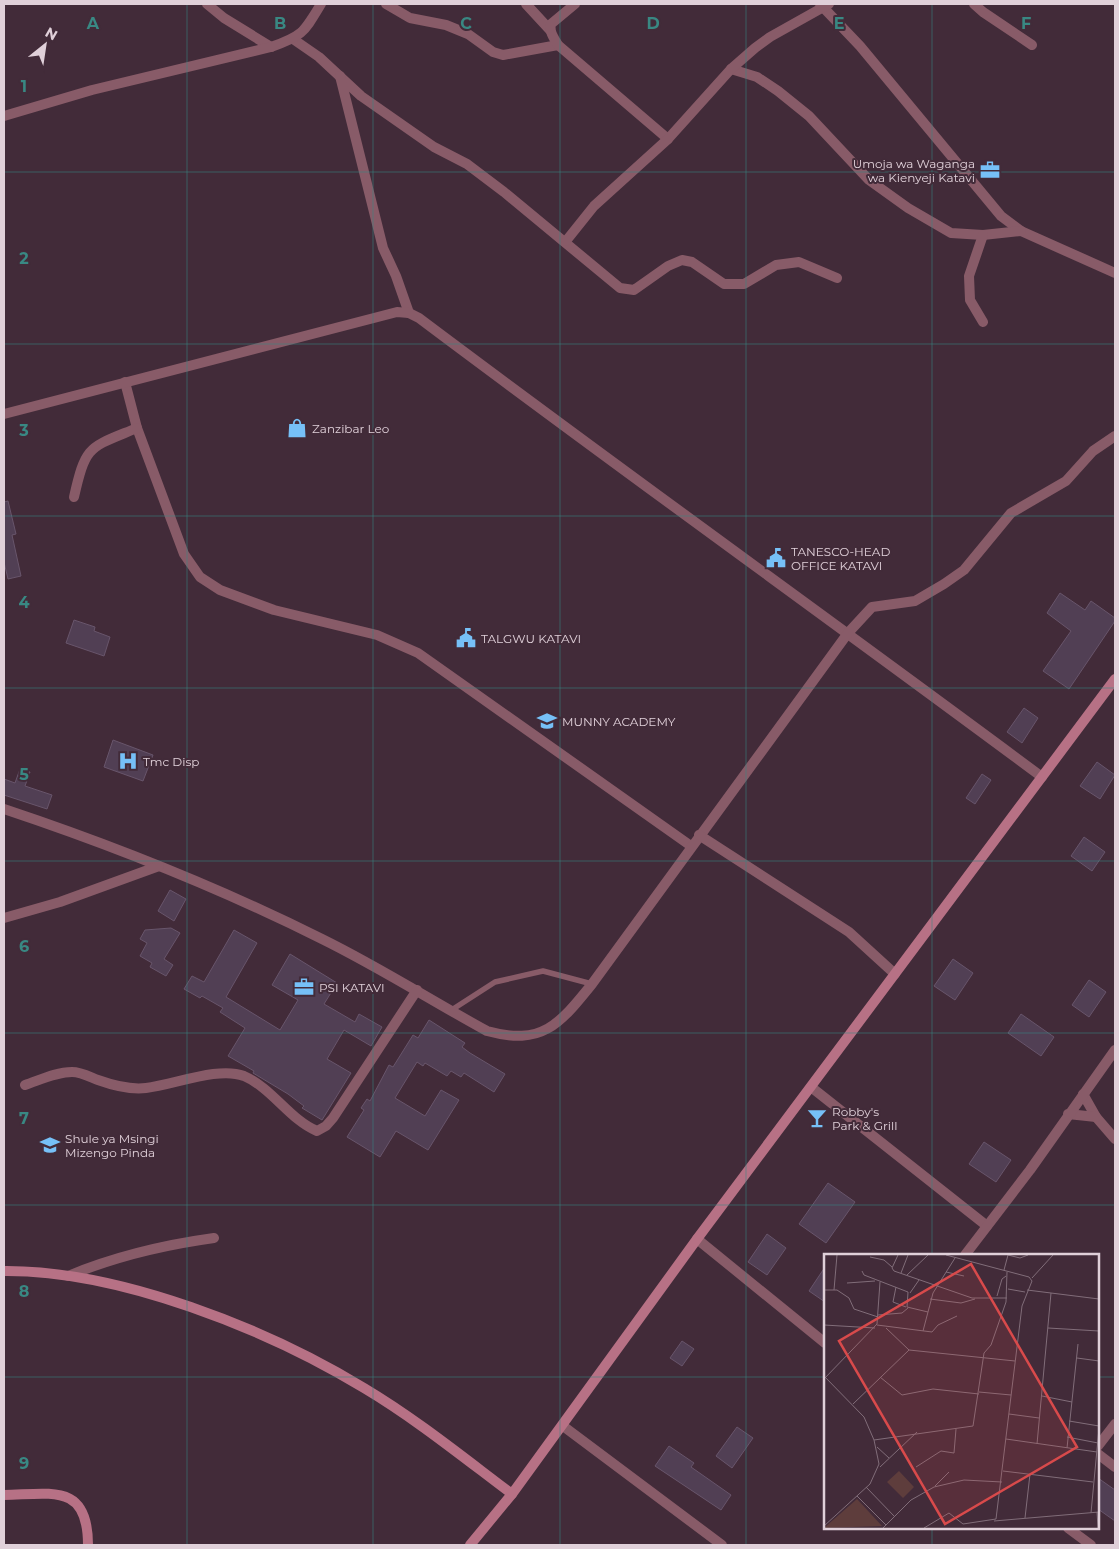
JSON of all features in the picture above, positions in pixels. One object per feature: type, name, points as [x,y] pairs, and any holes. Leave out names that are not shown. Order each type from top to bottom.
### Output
[{"type":"street","points":[[206,4],[224,18],[271,47]]},
{"type":"street","points":[[4,116],[92,90],[271,47],[293,39],[306,29],[322,4]]},
{"type":"street","points":[[386,4],[410,18],[446,26],[468,34],[494,52],[503,55],[558,45]]},
{"type":"street","points":[[526,4],[550,30],[558,45],[668,139]]},
{"type":"street","points":[[550,30],[554,21],[575,4]]},
{"type":"street","points":[[974,4],[1032,45]]},
{"type":"street","points":[[566,241],[594,206],[668,139],[731,69],[770,36],[825,5],[1001,216],[1021,231],[1115,273]]},
{"type":"street","points":[[293,39],[319,57],[361,96],[426,141],[467,164],[566,241],[620,288],[634,290],[668,266],[682,260],[692,262],[724,284],[744,284],[776,265],[799,262],[837,278]]},
{"type":"street","points":[[731,69],[757,77],[778,91],[809,116],[869,180],[908,208],[951,233],[983,236],[1021,231]]},
{"type":"street","points":[[340,75],[383,248],[409,313]]},
{"type":"street","points":[[983,236],[969,276],[970,300],[983,322]]},
{"type":"street","points":[[4,414],[397,312],[409,313],[419,318],[620,470],[848,633],[1042,776]]},
{"type":"street","points":[[124,382],[137,428],[184,554],[200,577],[220,590],[274,610],[377,635],[418,653],[691,846]]},
{"type":"street","points":[[74,497],[84,458],[95,446],[137,428]]},
{"type":"street","points":[[4,809],[159,866],[240,900],[324,939],[487,1031],[509,1037],[526,1037],[551,1028],[592,984],[848,633],[872,606],[916,601],[964,570],[1010,513],[1066,481],[1093,452],[1115,436]]},
{"type":"street","points":[[470,1545],[512,1494],[563,1426],[697,1239],[1115,679]]},
{"type":"street","points":[[699,835],[849,932],[895,974]]},
{"type":"street","points":[[4,918],[60,902],[159,866]]},
{"type":"street","points":[[25,1085],[61,1073],[74,1072],[129,1088],[145,1089],[223,1072],[242,1075],[256,1082],[308,1127],[317,1130],[326,1126],[333,1118],[417,990]]},
{"type":"street","points":[[966,1254],[1030,1170],[1115,1050]]},
{"type":"street","points":[[811,1087],[987,1226]]},
{"type":"street","points":[[1083,1094],[1096,1117],[1115,1139]]},
{"type":"street","points":[[1068,1114],[1096,1117]]},
{"type":"street","points":[[68,1276],[104,1261],[144,1249],[214,1238]]},
{"type":"street","points":[[697,1239],[824,1342]]},
{"type":"street","points":[[4,1271],[68,1276],[121,1286],[175,1303],[281,1344],[365,1389],[421,1426],[512,1494]]},
{"type":"street","points":[[1099,1445],[1115,1424]]},
{"type":"street","points":[[563,1426],[722,1545]]},
{"type":"street","points":[[1099,1455],[1115,1467]]},
{"type":"street","points":[[4,1495],[65,1496],[80,1506],[86,1517],[88,1545]]},
{"type":"street","points":[[1069,1529],[1091,1545]]},
{"type":"lane","points":[[450,1010],[494,982],[543,971],[592,984]]},
{"type":"building","points":[[8,501],[16,534],[12,535],[21,576],[8,579],[4,562],[4,502]]},
{"type":"building","points":[[1060,593],[1085,610],[1091,601],[1115,618],[1115,621],[1069,689],[1043,671],[1071,631],[1047,613]]},
{"type":"building","points":[[74,620],[95,627],[94,631],[110,637],[104,656],[66,643]]},
{"type":"building","points":[[1024,708],[1038,718],[1022,743],[1007,732]]},
{"type":"building","name":"Tmc Disp","points":[[113,740],[153,755],[143,781],[104,767]]},
{"type":"building","points":[[1097,762],[1115,775],[1100,799],[1080,786]]},
{"type":"building","points":[[20,769],[30,772],[25,786],[52,795],[47,809],[4,795],[4,779],[15,783]]},
{"type":"building","points":[[982,774],[991,780],[975,804],[966,798]]},
{"type":"building","points":[[1084,837],[1105,852],[1092,871],[1071,856]]},
{"type":"building","points":[[170,890],[186,899],[174,921],[158,911]]},
{"type":"building","points":[[171,928],[180,933],[164,959],[173,965],[166,976],[150,967],[152,963],[140,956],[147,943],[140,939],[145,930]]},
{"type":"building","points":[[234,930],[257,943],[226,997],[280,1030],[298,1000],[272,985],[290,954],[337,983],[324,1004],[355,1022],[359,1014],[382,1027],[371,1046],[344,1030],[327,1059],[351,1073],[322,1120],[302,1108],[304,1106],[288,1094],[228,1056],[245,1028],[220,1012],[223,1008],[202,996],[200,998],[184,989],[192,976],[204,982]]},
{"type":"building","points":[[953,959],[973,973],[955,1000],[934,986]]},
{"type":"building","points":[[1089,980],[1106,992],[1089,1017],[1072,1005]]},
{"type":"building","points":[[1021,1014],[1054,1037],[1041,1056],[1008,1033]]},
{"type":"building","points":[[429,1020],[465,1043],[462,1047],[470,1053],[505,1074],[494,1092],[464,1073],[461,1077],[451,1071],[447,1076],[425,1063],[423,1066],[417,1062],[395,1098],[425,1116],[441,1090],[459,1100],[428,1150],[396,1131],[380,1157],[347,1137],[364,1110],[361,1108],[367,1099],[370,1101],[389,1065],[393,1067],[413,1035],[418,1038]]},
{"type":"building","points":[[984,1142],[1011,1160],[996,1182],[969,1164]]},
{"type":"building","points":[[828,1183],[855,1202],[826,1243],[799,1224]]},
{"type":"building","points":[[767,1234],[786,1248],[767,1275],[748,1262]]},
{"type":"building","points":[[824,1268],[824,1301],[809,1291]]},
{"type":"building","points":[[682,1341],[694,1349],[682,1366],[670,1358]]},
{"type":"building","points":[[737,1427],[753,1438],[732,1468],[716,1456]]},
{"type":"building","points":[[669,1446],[694,1463],[691,1467],[731,1495],[721,1510],[655,1466]]},
{"type":"building","points":[[1099,1479],[1115,1490],[1115,1521],[1099,1510]]},
{"type":"place","name":"Umoja wa Waganga wa Kienyeji Katavi","points":[[990,170]]},
{"type":"place","name":"Zanzibar Leo","points":[[297,428]]},
{"type":"place","name":"TANESCO-HEAD OFFICE KATAVI","points":[[776,558]]},
{"type":"place","name":"TALGWU KATAVI","points":[[466,638]]},
{"type":"place","name":"MUNNY ACADEMY","points":[[547,721]]},
{"type":"place","name":"Tmc Disp","points":[[128,761]]},
{"type":"place","name":"PSI KATAVI","points":[[304,987]]},
{"type":"place","name":"Robby's Park & Grill","points":[[817,1118]]},
{"type":"place","name":"Shule ya Msingi Mizengo Pinda","points":[[50,1145]]}]
